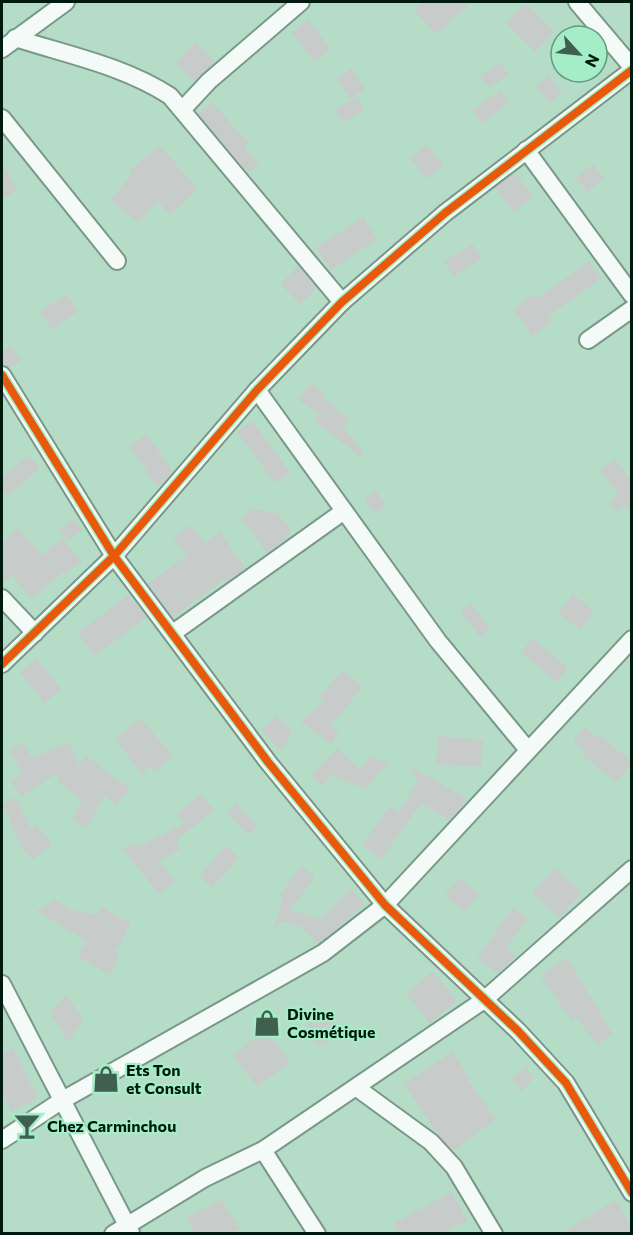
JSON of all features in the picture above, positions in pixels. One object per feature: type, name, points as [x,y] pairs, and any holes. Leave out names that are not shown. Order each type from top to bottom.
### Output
[{"type":"street","points":[[2,49],[66,2]]},
{"type":"street","points":[[182,110],[209,81],[301,2]]},
{"type":"street","points":[[2,664],[114,556],[257,390],[342,302],[445,213],[632,68],[577,2]]},
{"type":"street","points":[[15,38],[117,69],[147,81],[171,96],[342,302]]},
{"type":"street","points":[[2,118],[117,261]]},
{"type":"street","points":[[526,150],[632,294]]},
{"type":"street","points":[[588,340],[632,309]]},
{"type":"street","points":[[2,375],[114,556],[268,762],[385,905],[518,1031],[566,1083],[632,1193]]},
{"type":"street","points":[[257,390],[438,642],[528,750]]},
{"type":"street","points":[[173,633],[344,511]]},
{"type":"street","points":[[2,598],[35,633]]},
{"type":"street","points":[[2,1140],[61,1101],[323,954],[385,905],[632,639]]},
{"type":"street","points":[[2,984],[123,1231],[205,1178],[264,1150],[484,1000],[632,869]]},
{"type":"street","points":[[357,1088],[431,1142],[454,1167],[494,1233]]},
{"type":"street","points":[[264,1150],[317,1233]]},
{"type":"building","points":[[423,2],[472,2],[436,34],[414,10]]},
{"type":"building","points":[[525,3],[549,26],[549,37],[535,52],[506,23]]},
{"type":"building","points":[[308,20],[331,49],[315,62],[292,33]]},
{"type":"building","points":[[196,42],[215,62],[194,81],[176,63]]},
{"type":"building","points":[[500,62],[509,75],[489,88],[481,76]]},
{"type":"building","points":[[352,68],[365,89],[350,99],[336,78]]},
{"type":"building","points":[[549,76],[549,84],[555,84],[562,93],[549,103],[536,86]]},
{"type":"building","points":[[500,90],[510,102],[482,123],[472,110]]},
{"type":"building","points":[[357,97],[364,110],[343,123],[335,110]]},
{"type":"building","points":[[212,102],[249,143],[244,147],[259,163],[248,173],[198,114]]},
{"type":"building","points":[[427,145],[444,165],[427,179],[410,158]]},
{"type":"building","points":[[160,146],[198,189],[170,215],[158,201],[139,223],[111,200],[132,174],[129,170]]},
{"type":"building","points":[[2,164],[18,189],[2,200]]},
{"type":"building","points":[[593,164],[604,178],[587,192],[576,178]]},
{"type":"building","points":[[515,173],[533,196],[514,212],[495,188]]},
{"type":"building","points":[[363,217],[377,239],[331,270],[316,248]]},
{"type":"building","points":[[473,244],[482,259],[453,276],[444,261]]},
{"type":"building","points":[[589,261],[601,278],[548,317],[552,322],[532,336],[513,309],[533,295],[536,299]]},
{"type":"building","points":[[298,266],[317,288],[300,304],[280,284]]},
{"type":"building","points":[[66,294],[78,311],[52,330],[40,312]]},
{"type":"building","points":[[11,346],[21,360],[9,368],[2,365],[2,352]]},
{"type":"building","points":[[311,383],[325,394],[323,397],[349,419],[343,427],[364,453],[360,457],[314,420],[319,414],[299,400]]},
{"type":"building","points":[[252,421],[290,472],[275,483],[237,432]]},
{"type":"building","points":[[147,434],[173,472],[157,487],[130,446]]},
{"type":"building","points":[[28,455],[40,468],[8,496],[2,490],[2,478]]},
{"type":"building","points":[[615,459],[632,481],[632,514],[625,505],[616,512],[609,501],[618,494],[600,469]]},
{"type":"building","points":[[376,491],[386,505],[374,513],[364,499]]},
{"type":"building","points":[[252,509],[277,513],[289,526],[289,537],[267,553],[241,518]]},
{"type":"building","points":[[73,519],[82,530],[68,541],[59,530]]},
{"type":"building","points":[[190,525],[205,542],[220,532],[245,568],[225,582],[224,580],[173,617],[148,584],[187,555],[173,539]]},
{"type":"building","points":[[18,528],[42,555],[62,538],[81,561],[65,575],[62,572],[32,599],[12,575],[2,585],[2,543]]},
{"type":"building","points":[[573,594],[594,611],[580,630],[558,613]]},
{"type":"building","points":[[128,595],[147,617],[95,656],[78,633]]},
{"type":"building","points":[[471,603],[490,628],[480,637],[460,611]]},
{"type":"building","points":[[533,638],[568,668],[556,682],[521,652]]},
{"type":"building","points":[[37,658],[61,689],[44,703],[20,672]]},
{"type":"building","points":[[342,670],[363,687],[330,726],[339,733],[331,744],[301,722],[324,701],[319,697]]},
{"type":"building","points":[[276,716],[292,732],[281,751],[261,730]]},
{"type":"building","points":[[141,719],[173,756],[155,772],[149,766],[142,775],[115,738]]},
{"type":"building","points":[[584,727],[597,737],[599,735],[632,762],[616,783],[582,755],[585,751],[573,741]]},
{"type":"building","points":[[438,736],[483,740],[481,767],[436,764]]},
{"type":"building","points":[[22,742],[32,758],[70,742],[79,765],[86,756],[130,789],[117,805],[105,795],[87,828],[72,820],[82,801],[60,783],[56,774],[21,797],[11,782],[23,774],[9,751]]},
{"type":"building","points":[[338,748],[360,770],[370,756],[388,763],[365,789],[333,775],[322,786],[311,776]]},
{"type":"building","points":[[409,765],[467,799],[450,820],[421,803],[381,859],[362,845],[390,806],[399,812],[418,780]]},
{"type":"building","points":[[201,794],[214,810],[176,841],[180,849],[159,861],[176,881],[159,894],[123,849],[139,843],[141,846],[184,823],[177,814]]},
{"type":"building","points":[[16,797],[31,829],[36,824],[52,844],[32,860],[22,848],[2,804]]},
{"type":"building","points":[[236,803],[258,826],[249,835],[227,813]]},
{"type":"building","points":[[226,846],[239,858],[212,888],[199,876]]},
{"type":"building","points":[[301,866],[315,877],[290,910],[321,919],[351,889],[365,904],[318,944],[301,927],[282,921],[273,930],[283,897],[279,896]]},
{"type":"building","points":[[555,868],[582,893],[559,918],[532,892]]},
{"type":"building","points":[[460,878],[479,895],[464,912],[445,895]]},
{"type":"building","points":[[55,900],[72,910],[97,915],[102,907],[131,924],[115,952],[120,955],[110,975],[78,957],[87,941],[36,911]]},
{"type":"building","points":[[513,908],[528,919],[506,948],[516,955],[498,973],[477,959]]},
{"type":"building","points":[[567,958],[613,1034],[597,1045],[576,1017],[571,1020],[541,976]]},
{"type":"building","points":[[433,971],[457,1001],[430,1023],[406,994]]},
{"type":"building","points":[[66,995],[83,1018],[69,1043],[50,1013]]},
{"type":"building","points":[[325,1009],[345,1034],[317,1046],[305,1018]]},
{"type":"building","points":[[266,1030],[290,1062],[257,1087],[233,1055]]},
{"type":"building","points":[[13,1048],[38,1098],[11,1112],[2,1093],[2,1054]]},
{"type":"building","points":[[452,1052],[470,1079],[468,1080],[496,1119],[453,1151],[440,1137],[404,1084]]},
{"type":"building","points":[[527,1068],[533,1079],[521,1092],[512,1077]]},
{"type":"building","points":[[452,1192],[467,1221],[444,1233],[399,1233],[394,1223]]},
{"type":"building","points":[[221,1200],[240,1229],[230,1233],[195,1233],[187,1217]]},
{"type":"building","points":[[615,1200],[632,1226],[632,1233],[562,1233]]},
{"type":"cycle path","points":[[2,664],[114,556],[257,390],[342,302],[445,213],[632,70]]},
{"type":"cycle path","points":[[2,375],[114,556],[268,762],[385,905],[518,1031],[566,1083],[632,1193]]},
{"type":"place","name":"Divine Cosmétique","points":[[267,1023]]},
{"type":"place","name":"Ets Ton et Consult","points":[[106,1079]]},
{"type":"place","name":"Chez Carminchou","points":[[27,1126]]}]
